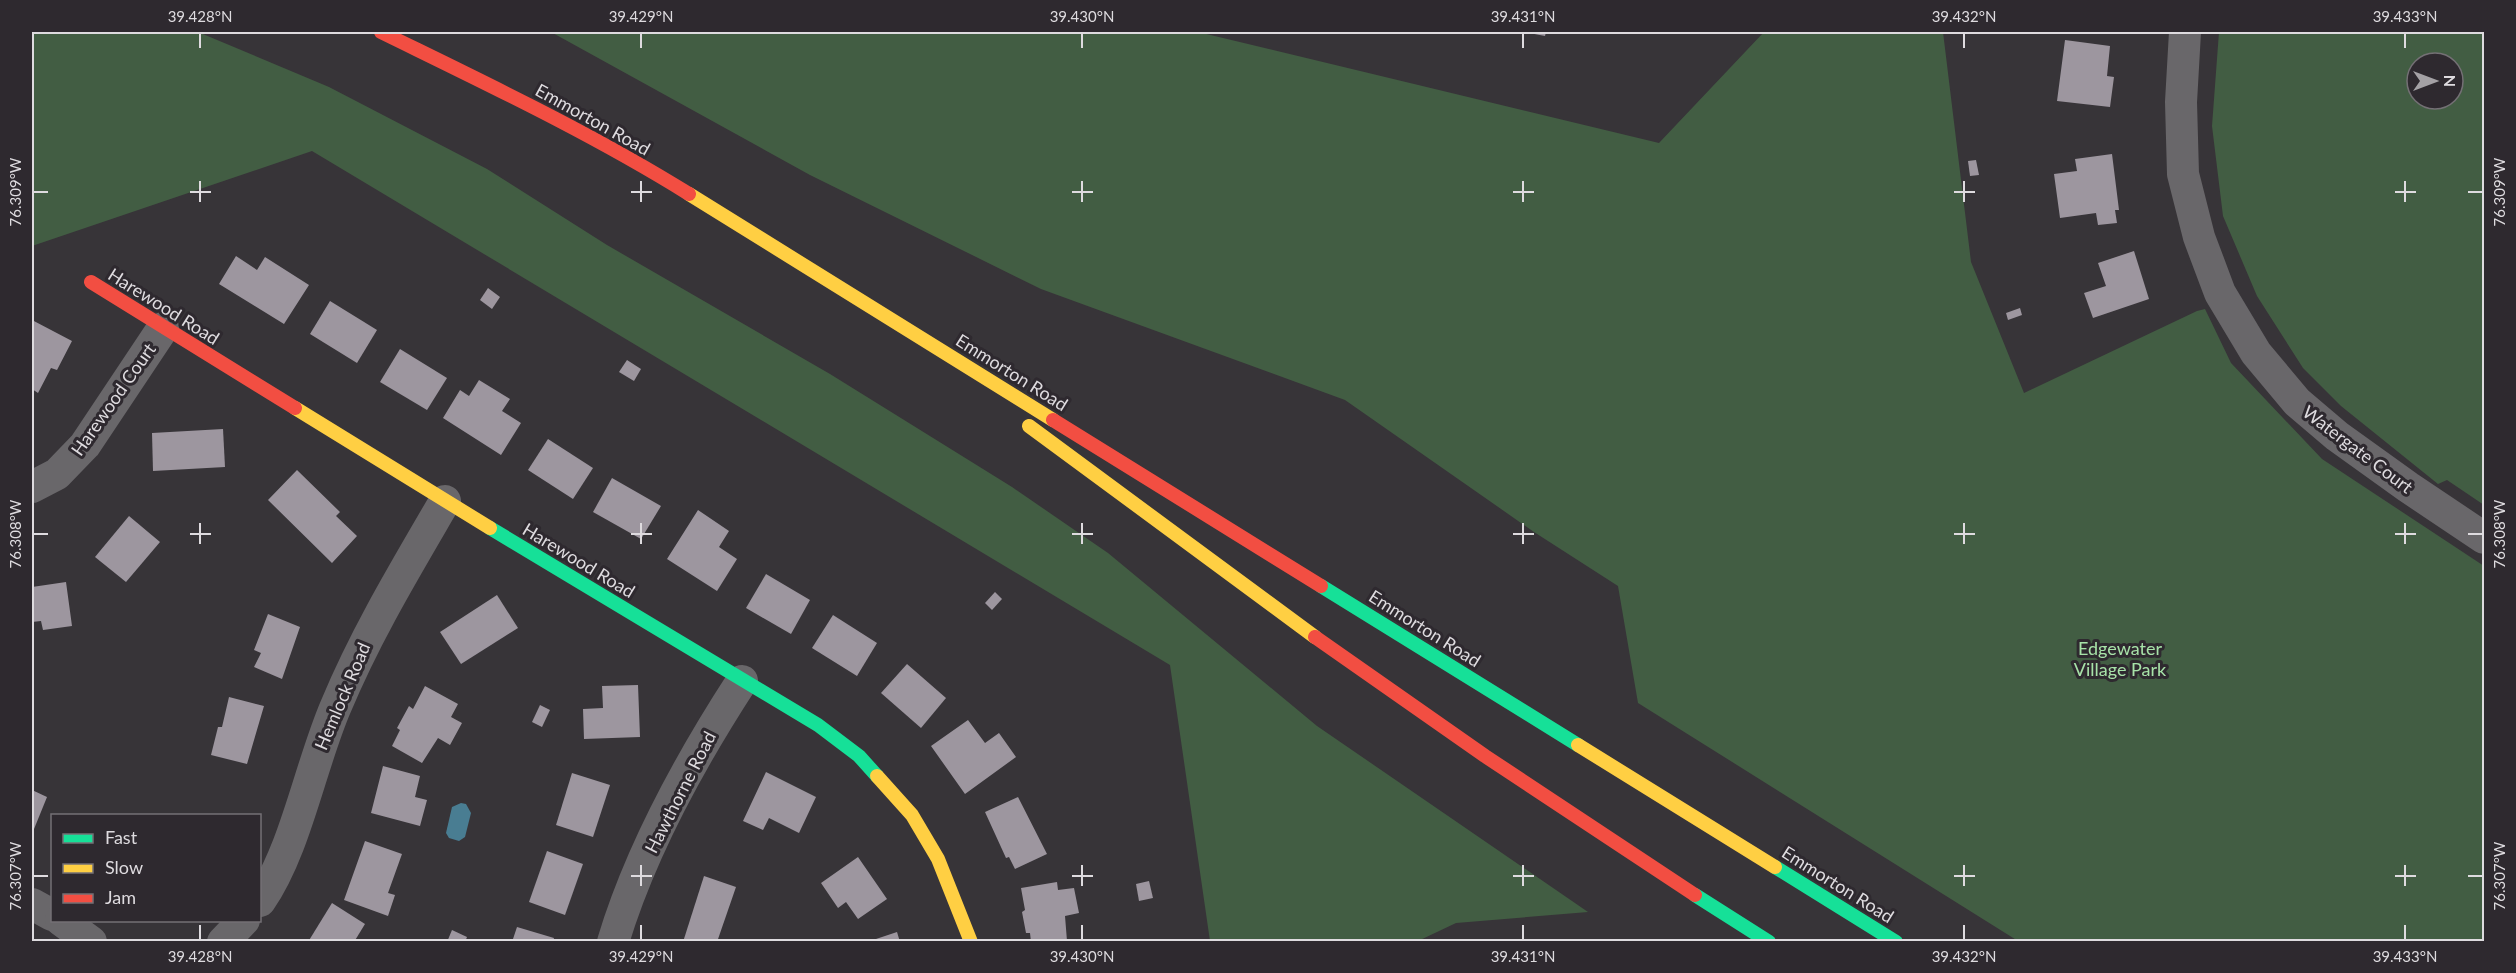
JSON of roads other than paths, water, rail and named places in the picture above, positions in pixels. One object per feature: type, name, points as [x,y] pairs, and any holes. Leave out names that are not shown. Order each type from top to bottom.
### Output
[{"type":"main road","name":"Emmorton Road","points":[[381,32],[501,90],[650,170],[1896,942]]},
{"type":"main road","name":"Harewood Road","points":[[91,282],[445,501],[818,725],[859,756],[912,815],[938,859],[971,942]]},
{"type":"main road","name":"Emmorton Road","points":[[934,345],[1015,414],[1157,522],[1404,702],[1648,866],[1769,942]]},
{"type":"street","name":"Watergate Court","points":[[2185,32],[2181,102],[2183,174],[2199,237],[2220,293],[2256,353],[2297,402],[2337,436],[2408,488],[2484,538]]},
{"type":"street","name":"Harewood Court","points":[[32,487],[57,474],[85,445],[163,328]]},
{"type":"street","name":"Hemlock Road","points":[[261,899],[269,887],[288,843],[317,754],[360,652],[445,501]]},
{"type":"street","name":"Hawthorne Road","points":[[613,942],[631,891],[660,825],[694,758],[742,681]]},
{"type":"street","points":[[32,904],[51,914]]},
{"type":"street","points":[[62,922],[91,942]]},
{"type":"street","points":[[223,942],[243,922]]},
{"type":"water","points":[[461,803],[466,804],[471,813],[465,837],[459,841],[449,838],[446,833],[452,807]]},
{"type":"park label","name":"Edgewater Village Park","points":[[2120,658]]}]
